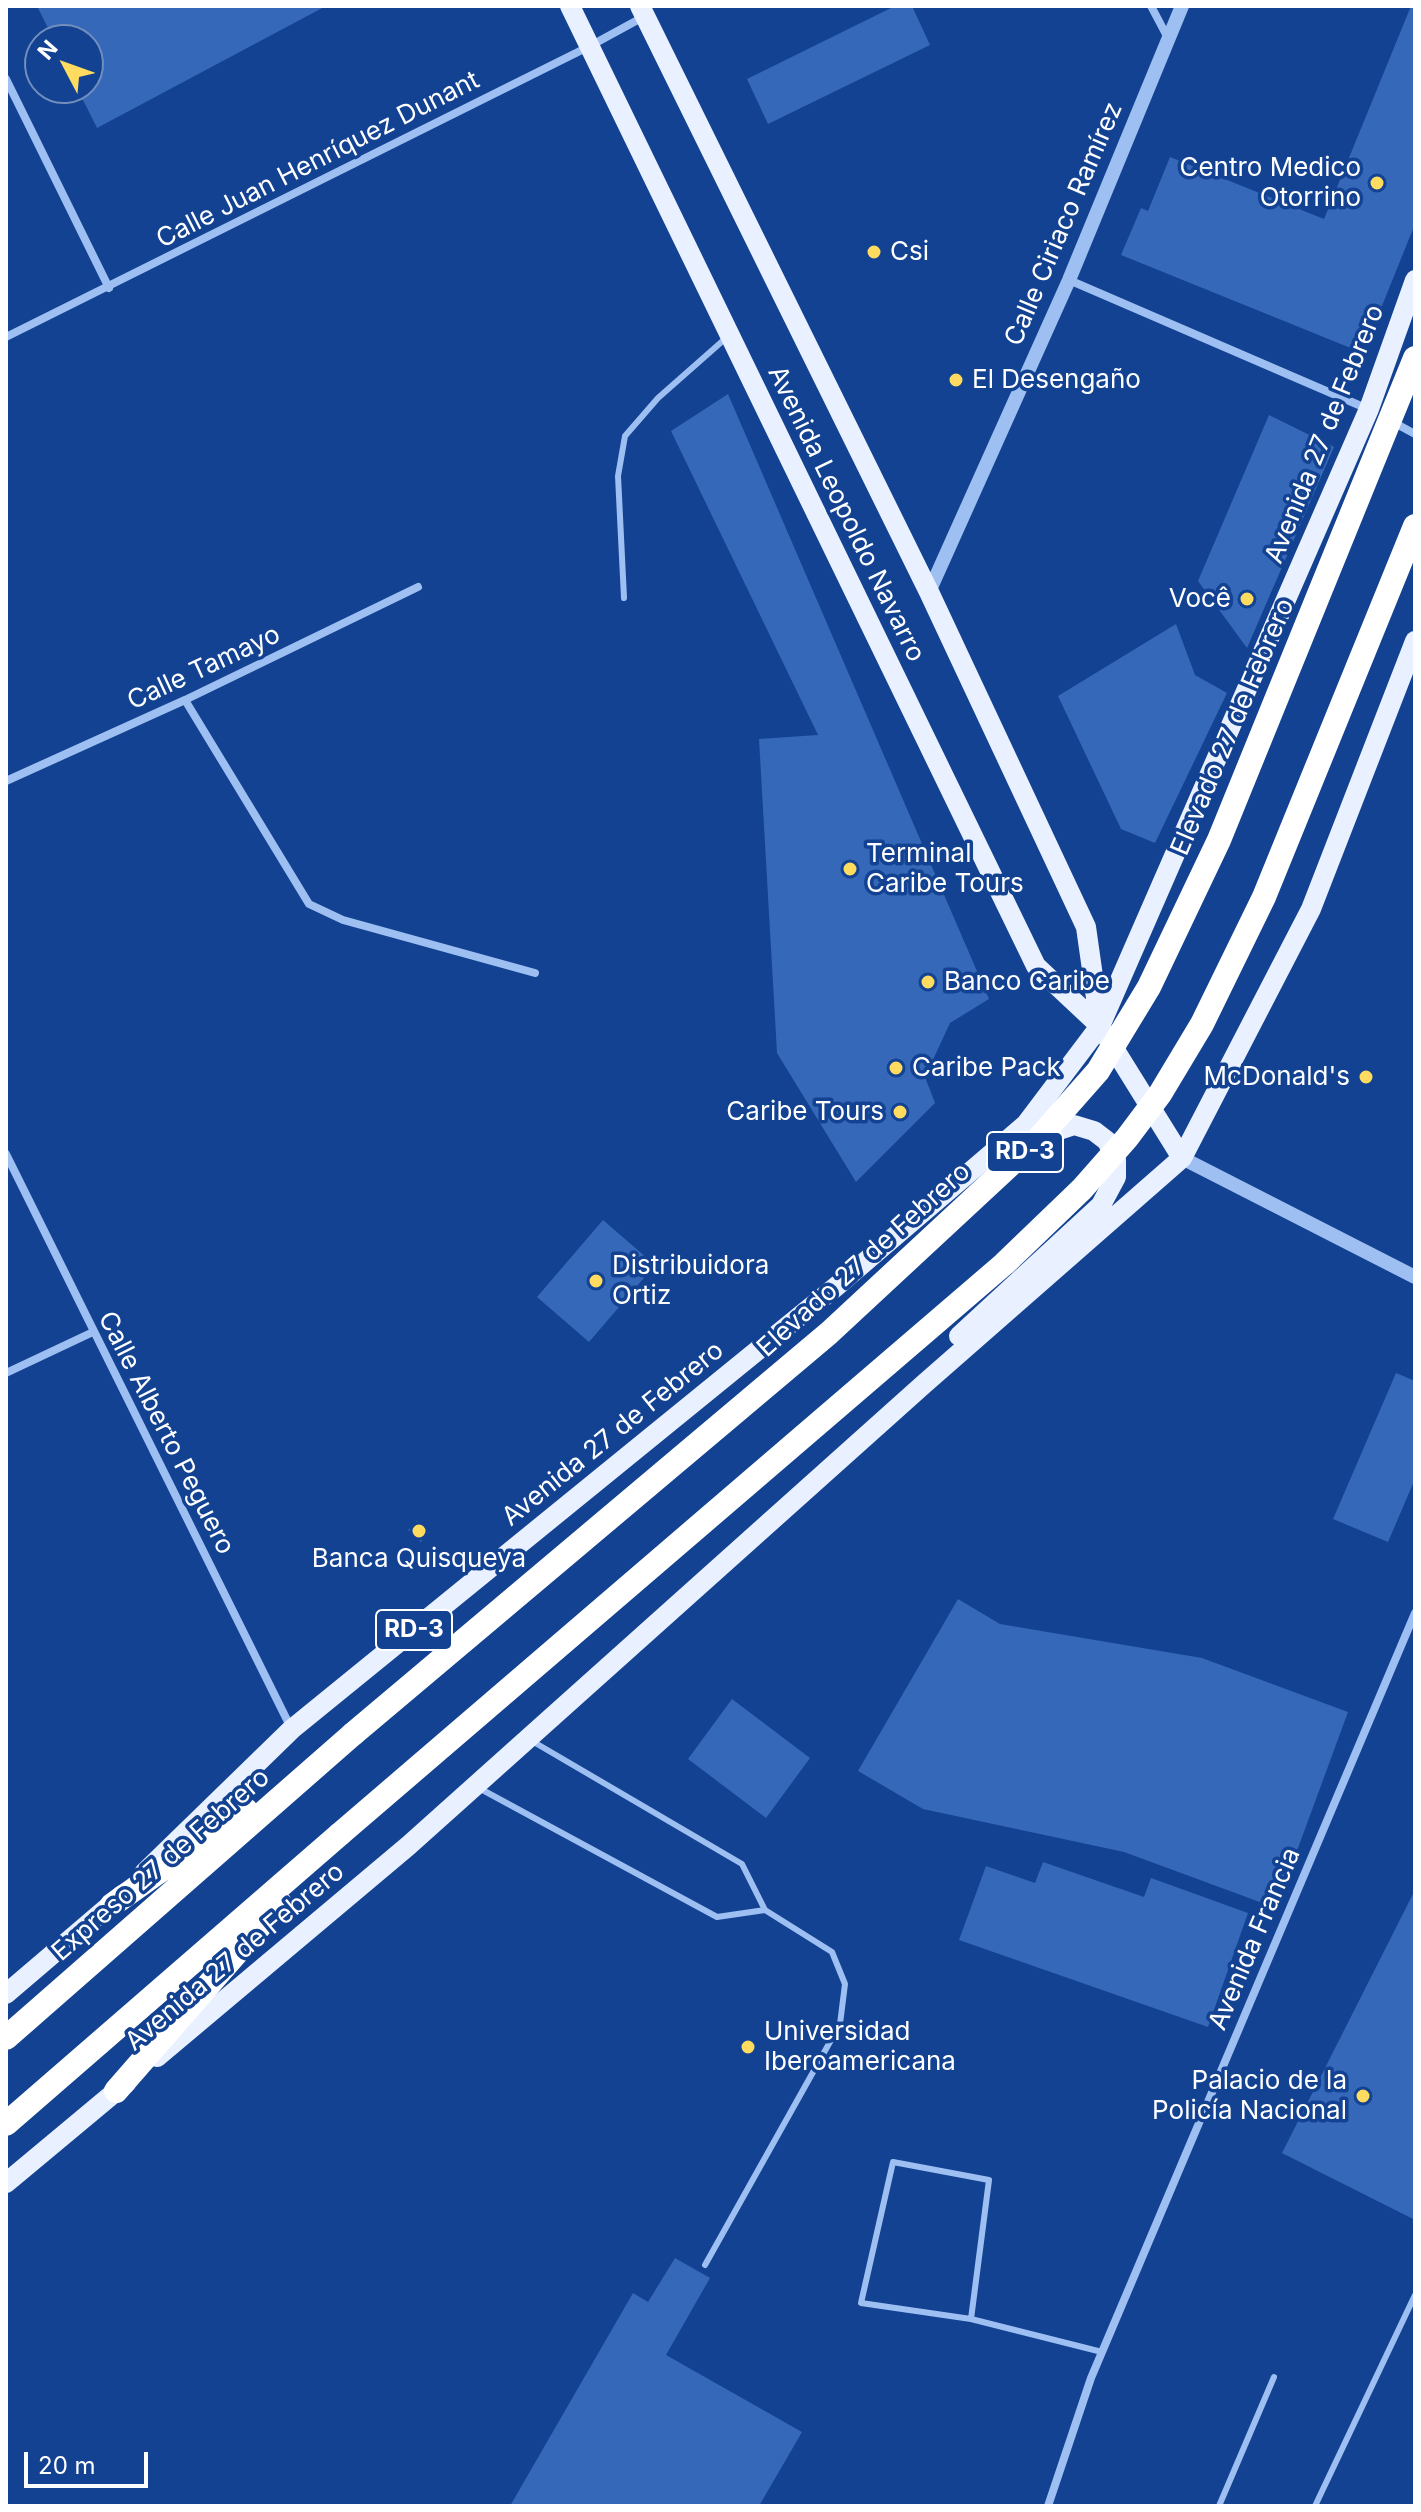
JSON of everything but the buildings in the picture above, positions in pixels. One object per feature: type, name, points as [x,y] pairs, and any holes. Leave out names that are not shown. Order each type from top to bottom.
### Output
[{"type":"highway","name":"Elevado 27 de Febrero","points":[[353,1734],[829,1333],[1038,1139],[1098,1071],[1149,987],[1219,840],[1415,358]]},
{"type":"highway","name":"RD-3","points":[[6,2124],[1004,1264],[1082,1189],[1127,1138],[1160,1094],[1202,1024],[1264,897],[1415,526]]},
{"type":"highway","points":[[112,1905],[353,1734]]},
{"type":"highway","name":"Expreso 27 de Febrero","points":[[6,2038],[353,1734]]},
{"type":"highway","points":[[116,2091],[340,1834]]},
{"type":"main road","name":"Avenida Leopoldo Navarro","points":[[570,6],[1036,966],[1100,1026],[1182,1158]]},
{"type":"main road","name":"Avenida Leopoldo Navarro","points":[[643,11],[929,592],[1086,927],[1100,1026]]},
{"type":"main road","name":"Avenida 27 de Febrero","points":[[6,1994],[112,1905],[292,1729],[838,1285],[1026,1124],[1100,1026],[1369,409],[1415,280]]},
{"type":"main road","name":"Avenida 27 de Febrero","points":[[6,2183],[408,1846],[924,1384],[1182,1158],[1311,909],[1415,641]]},
{"type":"main road","points":[[838,1285],[883,1267],[1033,1139],[1074,1125],[1094,1131],[1107,1141],[1116,1160],[1116,1177],[1101,1205],[949,1345],[924,1384]]},
{"type":"street","points":[[1151,6],[1169,40]]},
{"type":"street","name":"Calle Ciriaco Ramírez","points":[[929,592],[1069,280],[1182,6]]},
{"type":"street","name":"Calle Juan Henríquez Dunant","points":[[6,337],[590,46],[643,11]]},
{"type":"street","points":[[6,79],[109,288]]},
{"type":"street","points":[[1069,280],[1369,409],[1415,434]]},
{"type":"street","name":"Calle Tamayo","points":[[6,781],[185,700],[418,587]]},
{"type":"street","points":[[185,700],[309,904],[343,920],[535,973]]},
{"type":"street","name":"Calle Alberto Peguero","points":[[6,1154],[292,1729]]},
{"type":"street","points":[[1182,1158],[1415,1277]]},
{"type":"street","points":[[6,1373],[93,1332]]},
{"type":"street","name":"Avenida Francia","points":[[1048,2506],[1102,2352],[1415,1613]]},
{"type":"lane","points":[[624,598],[618,476],[625,436],[658,398],[730,334]]},
{"type":"lane","points":[[529,1739],[742,1864],[765,1910],[832,1952],[845,1984],[840,2024],[705,2265]]},
{"type":"lane","points":[[475,1786],[717,1917],[765,1910]]},
{"type":"lane","points":[[971,2319],[989,2180],[893,2162],[861,2303],[971,2319],[1102,2352]]},
{"type":"lane","points":[[1315,2506],[1415,2295]]},
{"type":"lane","points":[[1219,2506],[1274,2377]]},
{"type":"place","name":"Centro Medico Otorrino","points":[[1377,183]]},
{"type":"place","name":"Csi","points":[[874,252]]},
{"type":"place","name":"El Desengaño","points":[[956,380]]},
{"type":"place","name":"Você","points":[[1247,599]]},
{"type":"place","name":"Terminal Caribe Tours","points":[[850,869]]},
{"type":"place","name":"Banco Caribe","points":[[928,982]]},
{"type":"place","name":"Caribe Pack","points":[[896,1068]]},
{"type":"place","name":"McDonald's","points":[[1366,1077]]},
{"type":"place","name":"Caribe Tours","points":[[900,1112]]},
{"type":"place","name":"Distribuidora Ortiz","points":[[596,1281]]},
{"type":"place","name":"Banca Quisqueya","points":[[419,1531]]},
{"type":"place","name":"Universidad Iberoamericana","points":[[748,2047]]},
{"type":"place","name":"Palacio de la Policía Nacional","points":[[1363,2096]]}]
